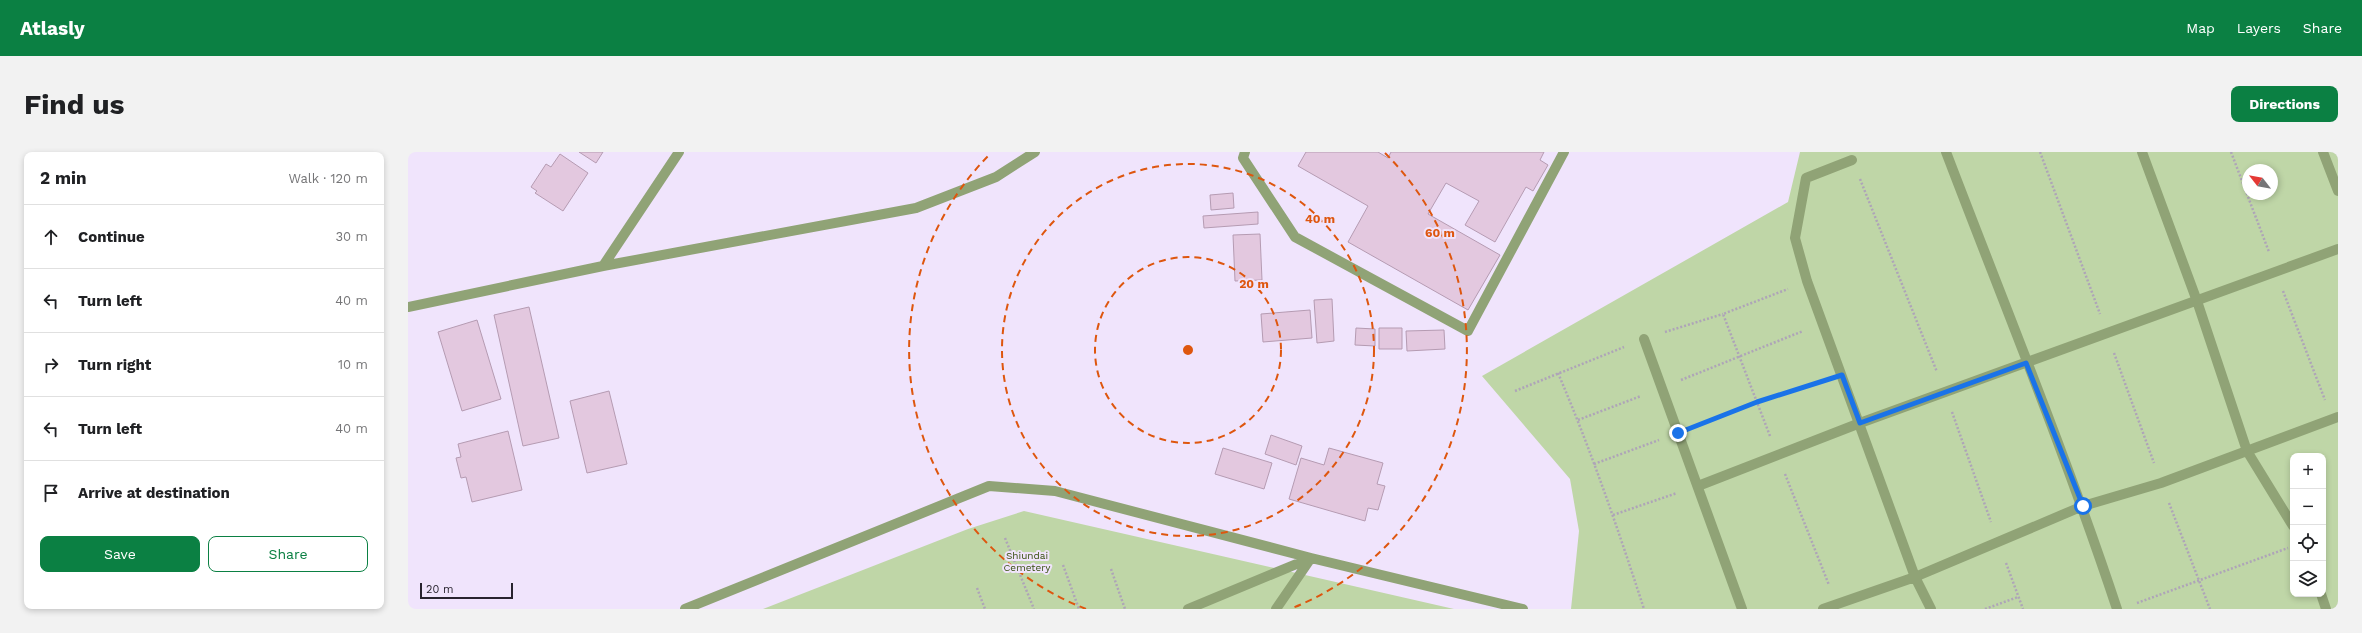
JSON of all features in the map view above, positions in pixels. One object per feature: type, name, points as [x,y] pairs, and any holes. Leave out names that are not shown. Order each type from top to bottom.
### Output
[{"type":"street","points":[[604,266],[679,152]]},
{"type":"street","points":[[408,306],[604,266],[916,208],[996,177],[1035,152]]},
{"type":"street","points":[[1245,152],[1243,158],[1295,237],[1468,331],[1564,152]]},
{"type":"street","points":[[1946,152],[2026,363],[2083,506],[2118,609]]},
{"type":"street","points":[[2142,152],[2197,301],[2247,451],[2292,525]]},
{"type":"street","points":[[2323,152],[2338,191]]},
{"type":"street","points":[[1852,160],[1806,178],[1795,238],[1807,281],[1915,577],[1931,609]]},
{"type":"street","points":[[1698,486],[1860,423],[2338,249]]},
{"type":"street","points":[[1644,339],[1742,609]]},
{"type":"street","points":[[1823,609],[1837,607],[1915,577],[2083,506],[2161,483],[2338,417]]},
{"type":"street","points":[[685,609],[989,486],[1056,491],[1310,558],[1523,609]]},
{"type":"street","points":[[1188,609],[1310,558]]},
{"type":"street","points":[[1276,609],[1310,558]]},
{"type":"street","points":[[2321,597],[2326,609]]},
{"type":"path","points":[[1852,160],[1945,392],[2023,609]]},
{"type":"path","points":[[1515,391],[1644,339],[1723,314],[1807,281]]},
{"type":"path","points":[[1723,314],[1837,607]]},
{"type":"path","points":[[1578,420],[1823,323]]},
{"type":"path","points":[[1558,373],[1578,420],[1613,515],[1644,609]]},
{"type":"path","points":[[1594,464],[1757,402],[1842,375]]},
{"type":"path","points":[[2161,483],[2198,582],[2210,609]]},
{"type":"path","points":[[1613,515],[1698,486]]},
{"type":"path","points":[[1005,538],[1034,609]]},
{"type":"path","points":[[2135,604],[2290,547]]},
{"type":"path","points":[[1063,565],[1079,609]]},
{"type":"path","points":[[1111,569],[1126,609]]},
{"type":"path","points":[[977,588],[985,609]]},
{"type":"path","points":[[1985,609],[2018,597]]},
{"type":"green space","points":[[1800,152],[2338,152],[2338,609],[1571,609],[1579,531],[1570,479],[1482,376],[1788,202]]},
{"type":"green space","name":"Shiundai Cemetery","points":[[1024,511],[1454,609],[763,609],[968,529]]},
{"type":"building","points":[[579,152],[603,152],[596,163]]},
{"type":"building","points":[[1306,152],[1378,152],[1388,158],[1391,152],[1544,152],[1540,160],[1548,165],[1533,191],[1526,187],[1495,242],[1465,225],[1479,201],[1446,183],[1428,214],[1500,255],[1468,310],[1348,242],[1368,206],[1298,166]]},
{"type":"building","points":[[560,154],[588,173],[563,211],[535,193],[537,191],[531,187],[546,164],[551,167]]},
{"type":"building","points":[[1233,193],[1234,208],[1211,210],[1210,195]]},
{"type":"building","points":[[1258,212],[1258,224],[1204,228],[1203,216]]},
{"type":"building","points":[[1260,234],[1262,280],[1235,281],[1233,235]]},
{"type":"building","points":[[1332,299],[1334,341],[1317,343],[1314,300]]},
{"type":"building","points":[[529,307],[559,438],[523,446],[494,315]]},
{"type":"building","points":[[1310,310],[1312,338],[1263,342],[1261,314]]},
{"type":"building","points":[[477,320],[501,399],[462,411],[438,332]]},
{"type":"building","points":[[1356,328],[1375,329],[1375,346],[1355,345]]},
{"type":"building","points":[[1379,328],[1402,328],[1402,349],[1379,349]]},
{"type":"building","points":[[1444,330],[1445,349],[1407,351],[1406,331]]},
{"type":"building","points":[[609,391],[627,464],[587,473],[570,401]]},
{"type":"building","points":[[508,431],[522,490],[472,502],[466,477],[461,478],[456,458],[461,457],[458,444]]},
{"type":"building","points":[[1271,435],[1302,446],[1296,465],[1265,454]]},
{"type":"building","points":[[1223,448],[1272,463],[1264,489],[1215,474]]},
{"type":"building","points":[[1329,448],[1383,463],[1377,484],[1385,486],[1378,510],[1368,508],[1365,521],[1289,499],[1301,458],[1324,465]]},
{"type":"route","points":[[1678,433],[1757,402],[1842,375],[1860,423],[2026,363],[2083,506]]}]
